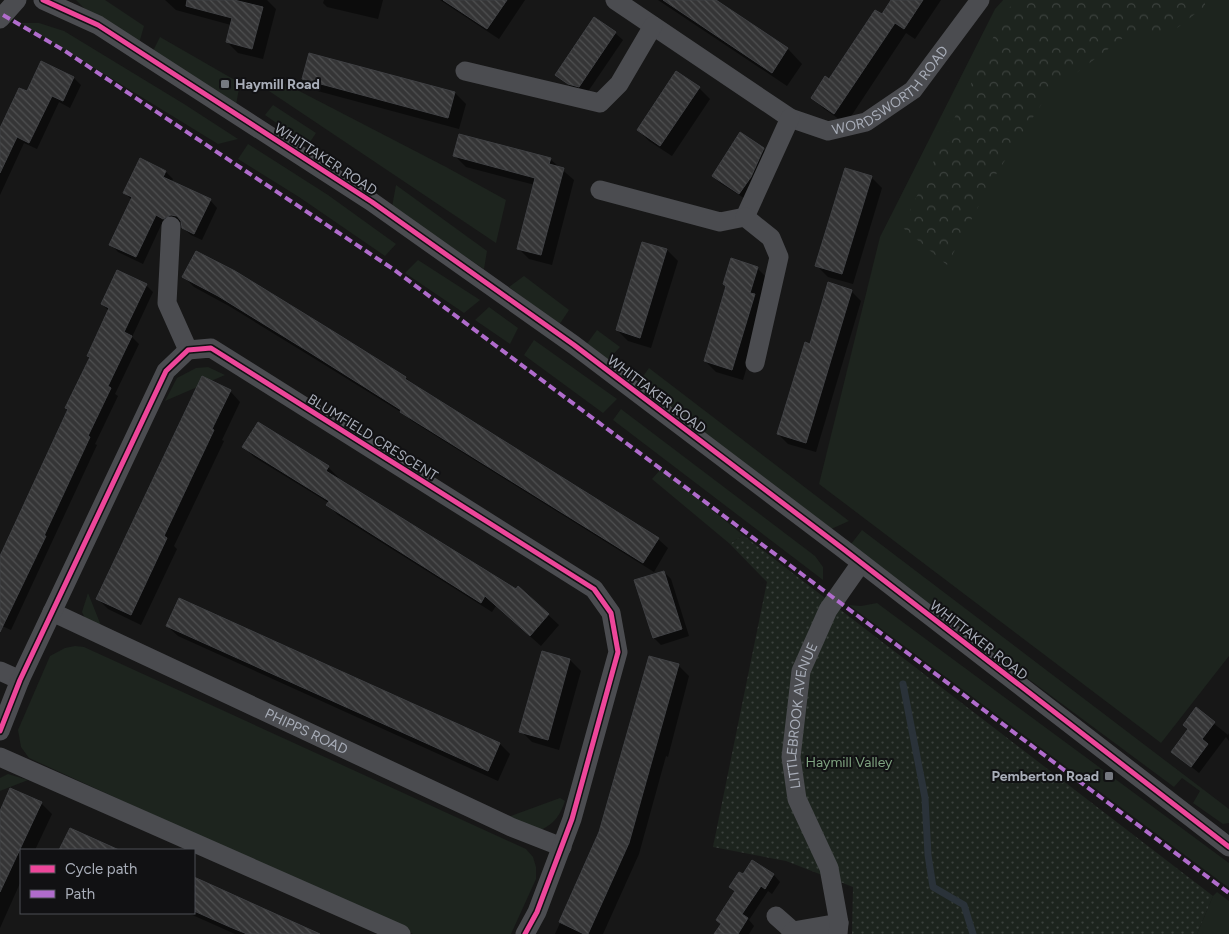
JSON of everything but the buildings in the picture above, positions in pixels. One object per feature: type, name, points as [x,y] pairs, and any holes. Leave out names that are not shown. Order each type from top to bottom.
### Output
[{"type":"street","points":[[0,19],[16,0]]},
{"type":"street","name":"WHITTAKER ROAD","points":[[43,0],[98,25],[380,208],[574,345],[1229,847]]},
{"type":"street","name":"WHITTAKER ROAD","points":[[74,0],[98,25]]},
{"type":"street","name":"WORDSWORTH ROAD","points":[[615,0],[790,118],[828,131],[866,122],[913,90],[980,0]]},
{"type":"street","points":[[465,71],[600,103],[619,84],[653,26]]},
{"type":"street","points":[[745,217],[790,118]]},
{"type":"street","points":[[600,190],[720,222],[745,217],[772,238],[780,257],[755,363]]},
{"type":"street","points":[[0,731],[20,680],[166,371],[188,350],[167,303],[171,226]]},
{"type":"street","name":"BLUMFIELD CRESCENT","points":[[188,350],[211,348],[594,589],[612,613],[618,652],[572,819],[537,912],[525,934]]},
{"type":"street","name":"LITTLEBROOK AVENUE","points":[[838,929],[829,868],[798,799],[791,757],[801,671],[828,610],[860,563]]},
{"type":"street","name":"PHIPPS ROAD","points":[[52,612],[511,827],[562,847]]},
{"type":"street","points":[[0,671],[20,680]]},
{"type":"street","points":[[0,757],[401,934]]},
{"type":"street","points":[[776,916],[792,932],[838,929]]},
{"type":"green space","points":[[76,0],[105,0],[144,26],[138,47],[95,19]]},
{"type":"green space","points":[[1003,0],[1229,0],[1229,656],[1161,743],[819,484],[880,237],[995,9]]},
{"type":"green space","points":[[1016,0],[1205,0],[1205,6],[1172,32],[1127,35],[1048,94],[993,179],[947,265],[902,227],[1005,13]]},
{"type":"green space","points":[[21,23],[39,23],[64,31],[238,139],[218,144]]},
{"type":"green space","points":[[160,37],[240,83],[236,105],[153,51]]},
{"type":"green space","points":[[278,80],[506,200],[496,243],[269,91]]},
{"type":"green space","points":[[273,105],[316,133],[308,145],[265,115]]},
{"type":"green space","points":[[248,144],[328,195],[396,244],[385,256],[299,197],[238,159]]},
{"type":"green space","points":[[396,185],[487,251],[484,269],[392,207]]},
{"type":"green space","points":[[418,260],[480,300],[464,313],[405,273]]},
{"type":"green space","points":[[524,276],[569,310],[559,325],[509,287]]},
{"type":"green space","points":[[489,307],[518,328],[510,344],[475,320]]},
{"type":"green space","points":[[597,330],[620,347],[608,360],[586,345]]},
{"type":"green space","points":[[534,340],[617,399],[603,413],[524,355]]},
{"type":"green space","points":[[208,367],[225,375],[165,401],[177,378],[196,368]]},
{"type":"green space","points":[[649,368],[849,521],[829,530],[639,382]]},
{"type":"green space","points":[[621,409],[815,556],[823,567],[823,580],[613,420]]},
{"type":"green space","points":[[661,469],[743,535],[730,544],[652,479]]},
{"type":"green space","points":[[862,530],[1229,809],[1229,823],[1223,824],[1193,803],[1200,791],[1182,778],[1174,787],[969,635],[851,544]]},
{"type":"green space","name":"Haymill Valley","points":[[743,535],[1213,896],[1197,934],[852,934],[853,887],[786,861],[713,847],[767,582],[730,544]]},
{"type":"green space","points":[[88,593],[104,633],[87,623],[82,612]]},
{"type":"green space","points":[[877,603],[1229,863],[1229,888],[849,605],[861,606]]},
{"type":"green space","points":[[84,647],[526,849],[533,857],[536,867],[536,879],[511,934],[413,934],[29,758],[21,747],[18,730],[50,656],[65,648]]},
{"type":"green space","points":[[8,774],[28,780],[0,791],[0,778]]},
{"type":"green space","points":[[560,798],[565,801],[559,814],[541,830],[508,817]]},
{"type":"green space","points":[[1217,892],[1229,901],[1229,934],[1197,934],[1213,896]]},
{"type":"waterway","points":[[903,684],[925,798],[928,855],[933,887],[964,905],[973,934]]},
{"type":"marked path","points":[[3,15],[65,51],[393,269],[1229,893]]},
{"type":"cycle path","points":[[43,0],[98,25],[372,202],[574,345],[842,548],[1229,847]]},
{"type":"cycle path","points":[[0,731],[20,680],[166,371],[188,350],[211,348],[594,589],[611,613],[618,652],[572,819],[537,912],[525,934]]},
{"type":"place","name":"Haymill Road","points":[[225,84]]},
{"type":"place","name":"Pemberton Road","points":[[1109,776]]}]
